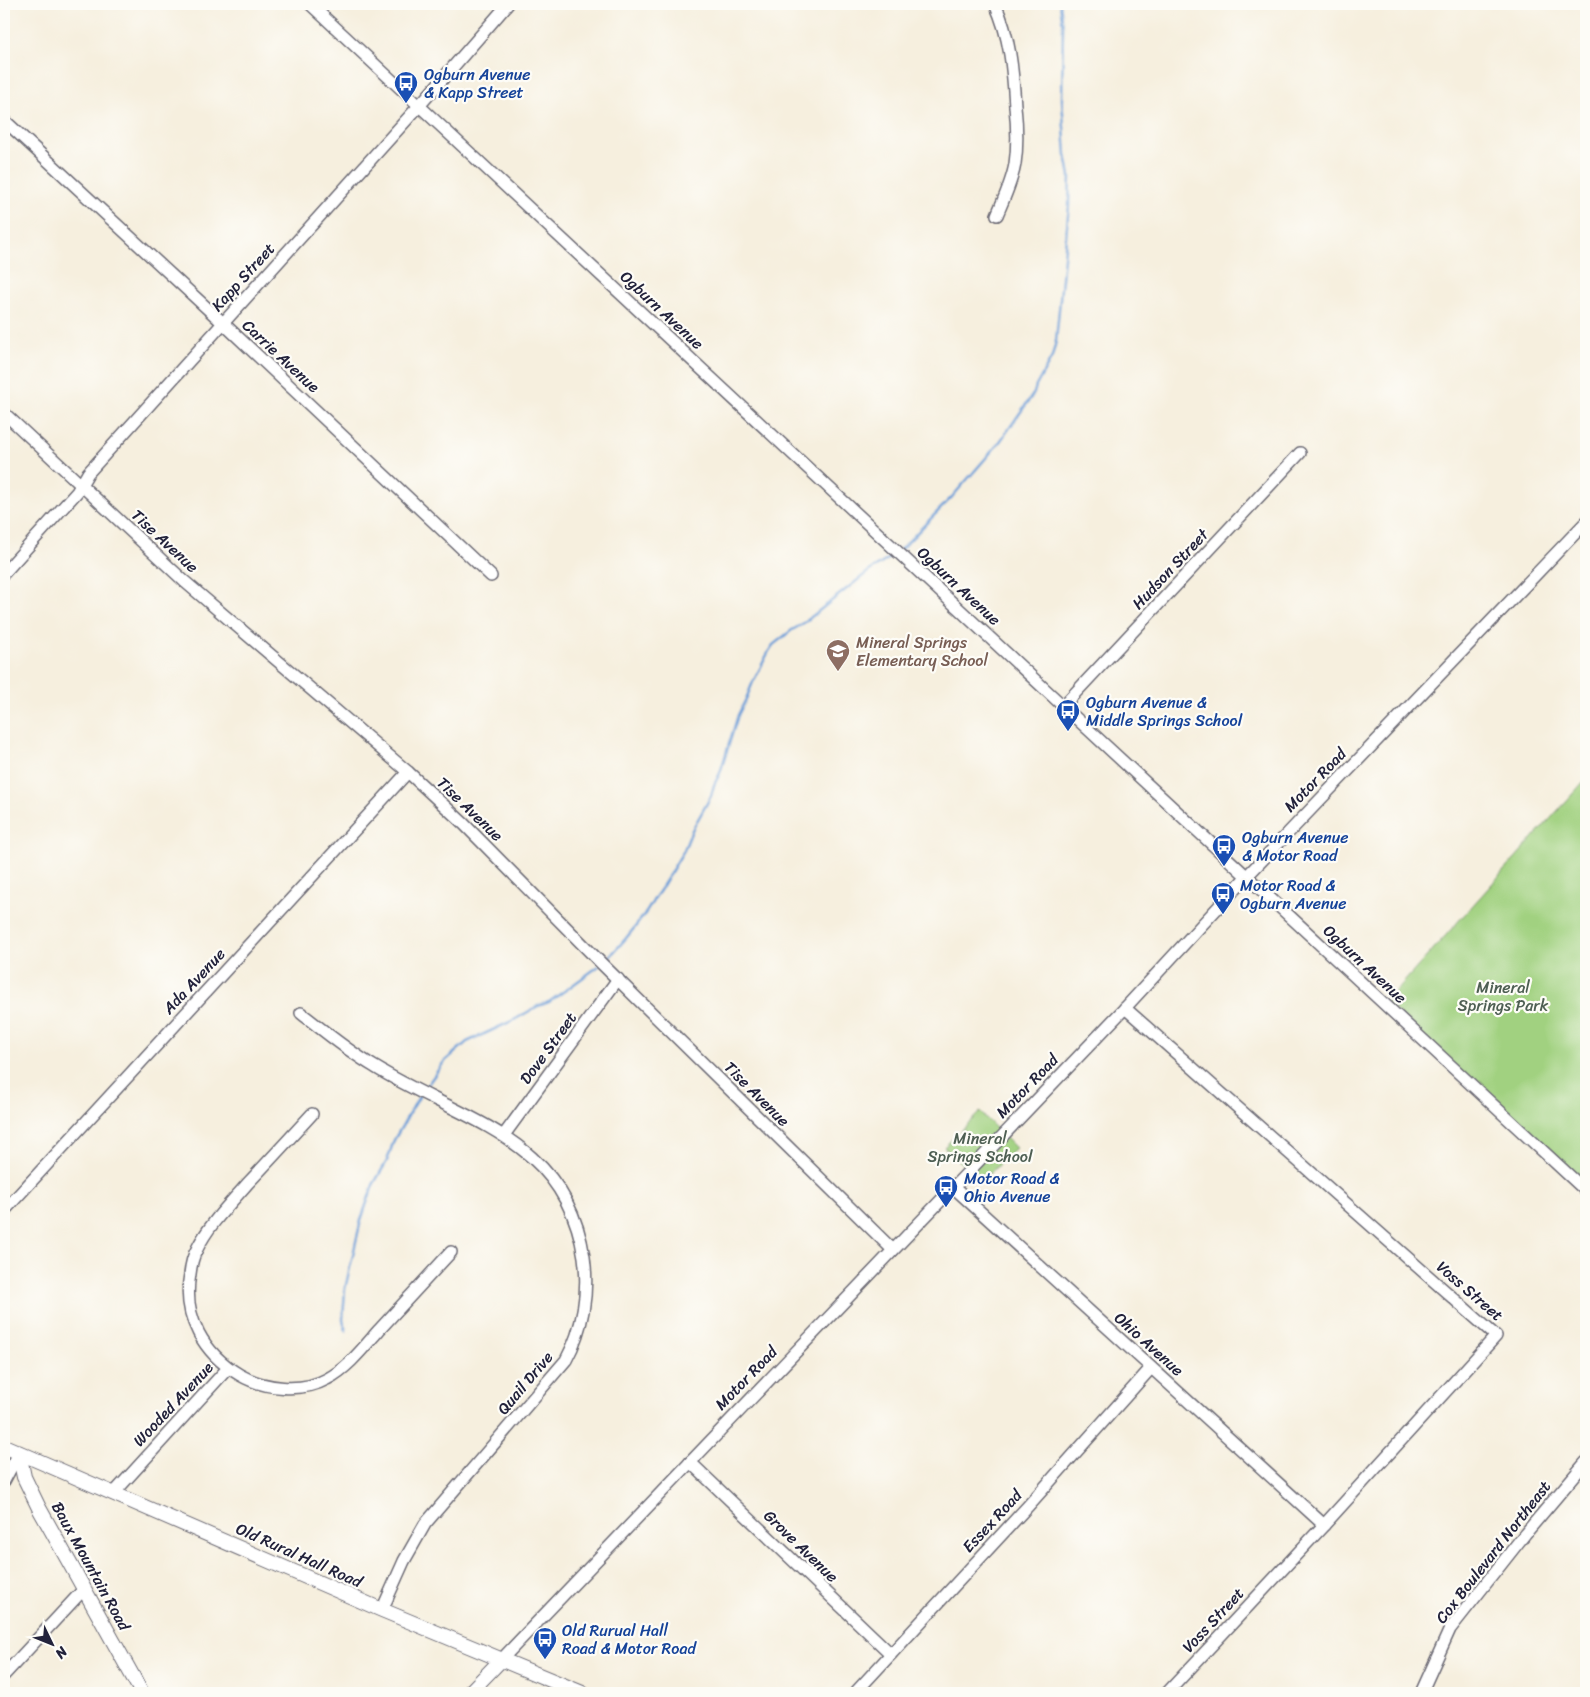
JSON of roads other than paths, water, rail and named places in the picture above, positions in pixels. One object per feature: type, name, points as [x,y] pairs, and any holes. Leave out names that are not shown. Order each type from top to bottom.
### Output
[{"type":"main road","name":"Old Rural Hall Road","points":[[4,1446],[382,1610],[582,1693]]},
{"type":"main road","name":"Baux Mountain Road","points":[[19,1453],[24,1477],[142,1693]]},
{"type":"main road","name":"Motor Road","points":[[469,1693],[501,1660]]},
{"type":"street","name":"Ogburn Avenue","points":[[310,4],[1063,706],[1586,1190]]},
{"type":"street","name":"Kapp Street","points":[[4,573],[77,492],[88,473],[419,106],[508,4]]},
{"type":"street","points":[[994,4],[1010,50],[1017,126],[1014,170],[998,215]]},
{"type":"street","name":"Carrie Avenue","points":[[4,120],[223,323],[491,576]]},
{"type":"street","name":"Tise Avenue","points":[[4,413],[184,581],[408,772],[464,824],[892,1250]]},
{"type":"street","name":"Hudson Street","points":[[1063,706],[1300,453]]},
{"type":"street","name":"Motor Road","points":[[501,1660],[1126,1008],[1247,876],[1586,522]]},
{"type":"street","name":"Ada Avenue","points":[[4,1211],[408,772]]},
{"type":"street","name":"Dove Street","points":[[504,1135],[618,979]]},
{"type":"street","name":"Voss Street","points":[[1126,1008],[1496,1336],[1324,1525],[1167,1693]]},
{"type":"street","name":"Quail Drive","points":[[301,1013],[376,1068],[504,1135],[537,1160],[558,1186],[570,1209],[578,1229],[584,1256],[586,1287],[578,1333],[566,1360],[556,1374],[425,1524],[404,1561],[382,1610]]},
{"type":"street","points":[[228,1368],[207,1348],[193,1322],[189,1309],[189,1280],[196,1251],[211,1226],[312,1114]]},
{"type":"street","name":"Ohio Avenue","points":[[953,1187],[1324,1525]]},
{"type":"street","name":"Wooded Avenue","points":[[114,1493],[228,1368],[251,1380],[288,1388],[307,1386],[326,1380],[343,1368],[364,1347],[450,1252]]},
{"type":"street","name":"Essex Road","points":[[855,1693],[1028,1506],[1151,1368]]},
{"type":"street","points":[[4,1481],[19,1453]]},
{"type":"street","name":"Grove Avenue","points":[[690,1462],[890,1654]]},
{"type":"street","name":"Cox Boulevard Northeast","points":[[1421,1693],[1450,1629],[1525,1534],[1586,1462]]},
{"type":"street","points":[[4,1675],[84,1588]]},
{"type":"waterway","points":[[900,550],[952,497],[999,443],[1034,393],[1052,357],[1056,341],[1069,206],[1070,176],[1066,155],[1062,100],[1063,26],[1060,4]]},
{"type":"waterway","points":[[605,961],[646,912],[684,850],[692,830],[711,796],[738,715],[773,645],[868,572],[896,554]]},
{"type":"waterway","points":[[423,1091],[444,1062],[467,1042],[549,1002],[599,966]]},
{"type":"waterway","points":[[346,1331],[343,1320],[345,1289],[361,1220],[373,1185],[387,1161],[394,1140],[420,1095]]},
{"type":"place","name":"Ogburn Avenue & Kapp Street","points":[[406,104]]},
{"type":"place","name":"Mineral Springs Elementary School","points":[[838,672]]},
{"type":"place","name":"Ogburn Avenue & Middle Springs School","points":[[1068,732]]},
{"type":"place","name":"Ogburn Avenue & Motor Road","points":[[1224,867]]},
{"type":"place","name":"Motor Road & Ogburn Avenue","points":[[1223,915]]},
{"type":"place","name":"Motor Road & Ohio Avenue","points":[[946,1208]]},
{"type":"place","name":"Old Rurual Hall Road & Motor Road","points":[[545,1660]]},
{"type":"park label","name":"Mineral Springs Park","points":[[1503,996]]},
{"type":"park label","name":"Mineral Springs School","points":[[980,1147]]}]
